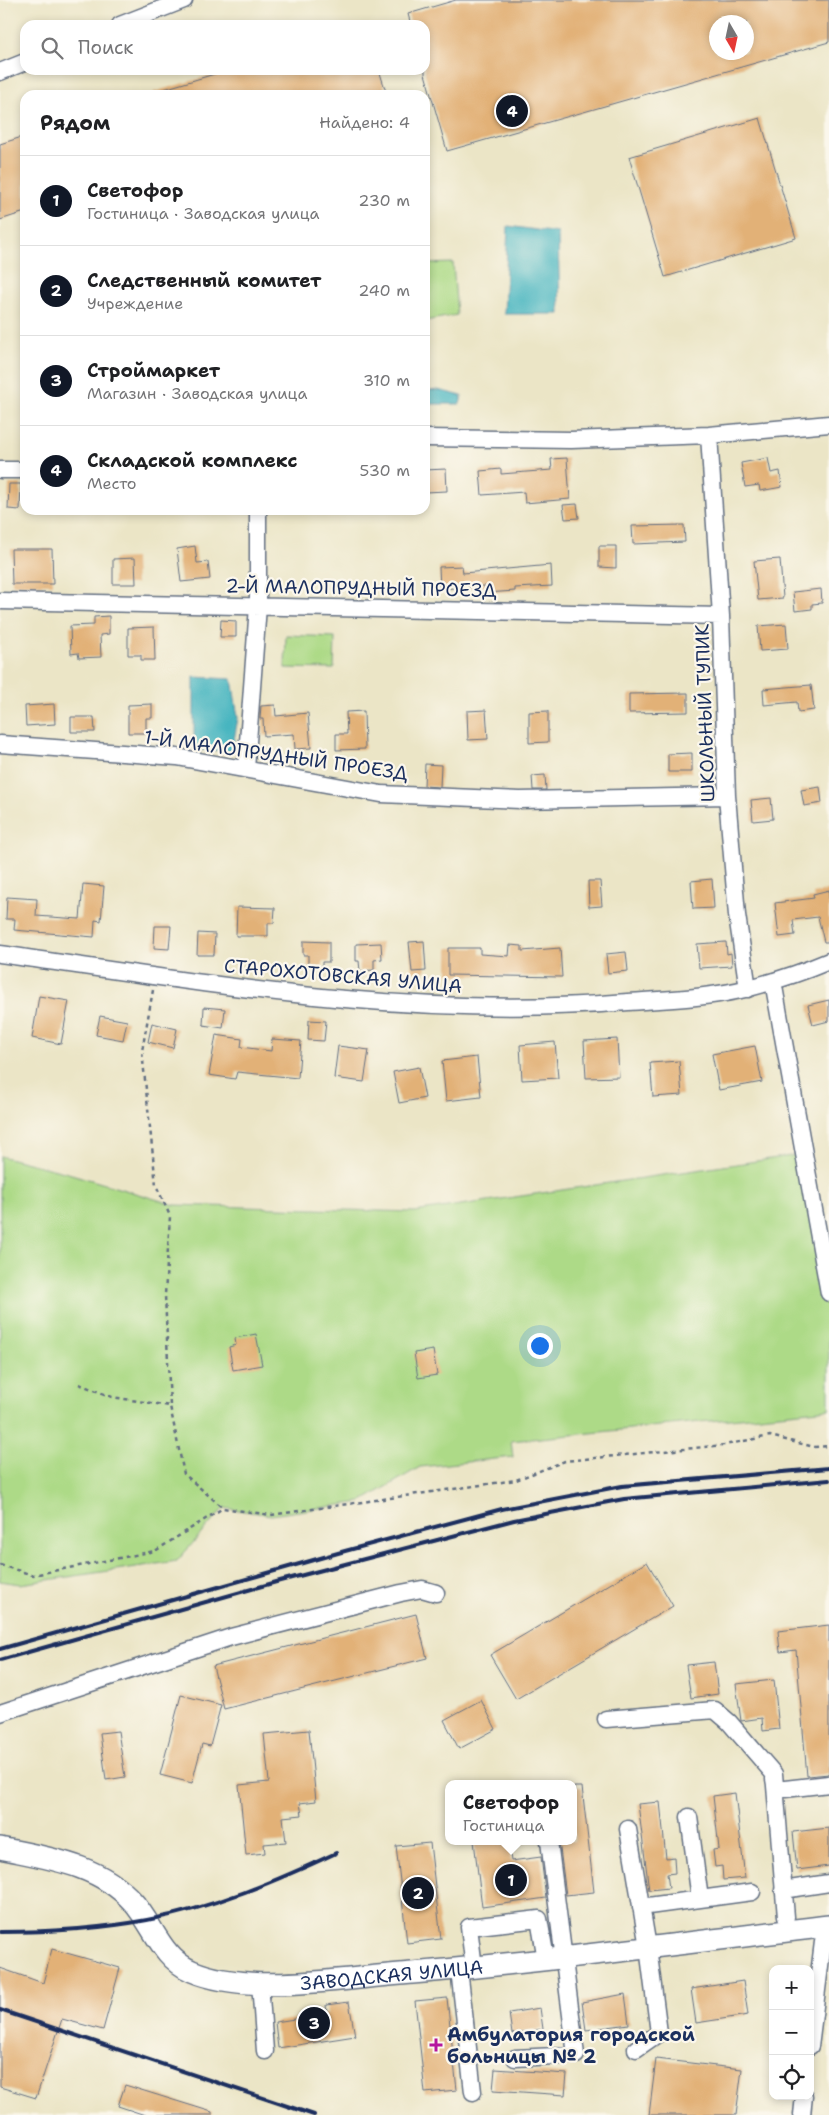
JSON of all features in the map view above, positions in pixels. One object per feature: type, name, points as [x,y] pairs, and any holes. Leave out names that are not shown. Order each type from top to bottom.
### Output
[{"type":"main road","name":"ЗАВОДСКАЯ УЛИЦА","points":[[0,1848],[73,1864],[109,1881],[134,1903],[156,1938],[178,1963],[192,1971],[222,1980],[260,1983],[309,1982],[467,1968],[827,1926]]},
{"type":"street","points":[[133,20],[184,0]]},
{"type":"street","points":[[0,72],[20,64]]},
{"type":"street","points":[[430,438],[571,440],[710,435],[829,424]]},
{"type":"street","name":"ШКОЛЬНЫЙ ТУПИК","points":[[710,435],[721,616],[727,796],[738,915],[748,988]]},
{"type":"street","points":[[0,470],[20,470]]},
{"type":"street","points":[[246,769],[258,606],[258,515]]},
{"type":"street","name":"2-Й МАЛОПРУДНЫЙ ПРОЕЗД","points":[[0,601],[721,616]]},
{"type":"street","name":"1-Й МАЛОПРУДНЫЙ ПРОЕЗД","points":[[0,744],[177,757],[381,794],[520,800],[727,796]]},
{"type":"street","name":"СТАРОХОТОВСКАЯ УЛИЦА","points":[[0,954],[258,992],[382,1004],[493,1008],[598,1005],[679,998],[748,988],[829,961]]},
{"type":"street","points":[[773,981],[829,1293]]},
{"type":"street","points":[[0,1713],[231,1637],[400,1592],[422,1589],[436,1593]]},
{"type":"street","points":[[606,1719],[715,1710],[729,1722],[774,1774],[786,1917]]},
{"type":"street","points":[[776,1790],[829,1784]]},
{"type":"street","points":[[689,1817],[700,1899]]},
{"type":"street","points":[[628,1828],[648,1947],[659,2033],[636,2049]]},
{"type":"street","points":[[549,1845],[555,1958]]},
{"type":"street","points":[[783,1890],[829,1883]]},
{"type":"street","points":[[641,1907],[752,1892]]},
{"type":"street","points":[[473,2092],[467,1968],[470,1927],[540,1919],[555,1958],[576,2055],[515,2058]]},
{"type":"street","points":[[814,2018],[827,1926]]},
{"type":"street","points":[[260,1983],[265,2051]]},
{"type":"street","points":[[802,2115],[804,2100]]},
{"type":"path","points":[[155,976],[142,1051],[156,1185],[170,1216],[165,1295],[170,1406],[184,1474],[224,1508],[271,1515],[516,1480],[565,1461],[724,1445],[770,1436],[814,1447],[829,1446]]},
{"type":"path","points":[[79,1384],[112,1397],[170,1406]]},
{"type":"path","points":[[0,1565],[33,1575],[155,1551],[224,1508]]},
{"type":"green space","points":[[453,263],[457,315],[430,320],[430,264]]},
{"type":"green space","points":[[286,635],[335,637],[334,669],[285,668]]},
{"type":"green space","points":[[804,1154],[829,1252],[829,1409],[511,1441],[513,1457],[420,1467],[361,1502],[271,1515],[224,1508],[177,1561],[20,1584],[0,1581],[0,1156],[68,1173],[175,1205],[414,1212]]},
{"type":"water","points":[[508,226],[558,233],[560,314],[504,314]]},
{"type":"water","points":[[438,390],[462,396],[460,404],[430,404],[430,391]]},
{"type":"water","points":[[194,677],[232,679],[238,718],[232,751],[194,750]]},
{"type":"building","points":[[456,0],[829,0],[829,42],[447,151],[425,75],[430,75],[430,20],[410,20],[408,14]]},
{"type":"building","points":[[211,75],[381,75],[385,90],[161,90]]},
{"type":"building","points":[[760,118],[796,238],[665,277],[629,157]]},
{"type":"building","points":[[20,138],[20,214],[0,220],[0,144]]},
{"type":"building","points":[[567,458],[570,499],[525,503],[524,492],[482,495],[480,471],[501,469],[501,474],[552,470],[551,459]]},
{"type":"building","points":[[768,458],[771,473],[780,471],[782,487],[760,491],[759,485],[745,487],[741,463]]},
{"type":"building","points":[[446,469],[447,491],[430,492],[430,470]]},
{"type":"building","points":[[9,484],[20,484],[20,510],[8,509]]},
{"type":"building","points":[[577,504],[579,518],[565,519],[563,505]]},
{"type":"building","points":[[684,525],[685,542],[633,544],[632,526]]},
{"type":"building","points":[[195,546],[197,563],[208,562],[210,579],[181,582],[177,549]]},
{"type":"building","points":[[599,546],[616,546],[616,568],[599,567]]},
{"type":"building","points":[[11,549],[52,549],[53,584],[12,584]]},
{"type":"building","points":[[135,558],[136,584],[113,584],[113,559]]},
{"type":"building","points":[[780,559],[783,598],[758,600],[754,561]]},
{"type":"building","points":[[551,565],[552,586],[515,588],[515,591],[486,593],[485,586],[440,589],[439,567],[462,566],[463,573]]},
{"type":"building","points":[[821,589],[822,603],[812,604],[812,609],[795,611],[793,592]]},
{"type":"building","points":[[109,616],[109,634],[100,635],[101,657],[79,658],[78,653],[71,654],[70,626],[94,625],[94,617]]},
{"type":"building","points":[[221,620],[236,621],[236,637],[220,637]]},
{"type":"building","points":[[786,624],[788,649],[760,651],[758,626]]},
{"type":"building","points":[[154,627],[155,660],[141,660],[141,655],[128,655],[128,628]]},
{"type":"building","points":[[811,685],[814,710],[798,712],[797,702],[764,705],[763,689]]},
{"type":"building","points":[[688,693],[688,712],[629,713],[629,694]]},
{"type":"building","points":[[54,704],[55,724],[26,726],[25,706]]},
{"type":"building","points":[[152,704],[152,718],[146,718],[146,733],[128,733],[128,705]]},
{"type":"building","points":[[275,705],[276,716],[308,713],[311,748],[295,749],[294,734],[264,736],[263,719],[260,719],[261,706]]},
{"type":"building","points":[[486,710],[488,739],[468,740],[467,711]]},
{"type":"building","points":[[364,711],[365,749],[336,750],[336,734],[347,734],[346,712]]},
{"type":"building","points":[[548,711],[548,742],[529,743],[529,712]]},
{"type":"building","points":[[71,717],[94,717],[95,732],[71,732]]},
{"type":"building","points":[[692,753],[692,772],[668,772],[668,754]]},
{"type":"building","points":[[425,764],[441,765],[440,787],[424,786]]},
{"type":"building","points":[[545,775],[546,790],[533,790],[532,776]]},
{"type":"building","points":[[820,787],[822,803],[804,806],[801,790]]},
{"type":"building","points":[[771,798],[773,819],[753,821],[751,800]]},
{"type":"building","points":[[712,879],[714,908],[693,909],[691,881]]},
{"type":"building","points":[[588,881],[600,881],[602,906],[589,907]]},
{"type":"building","points":[[83,884],[104,886],[101,921],[95,920],[94,937],[14,930],[15,919],[6,919],[7,897],[37,899],[36,916],[80,919]]},
{"type":"building","points":[[829,890],[829,942],[824,942],[818,917],[793,920],[795,935],[779,937],[775,903],[814,898],[813,894]]},
{"type":"building","points":[[237,907],[275,908],[274,923],[268,923],[268,936],[236,936]]},
{"type":"building","points":[[155,926],[171,926],[169,949],[154,948]]},
{"type":"building","points":[[198,933],[215,934],[214,955],[197,955]]},
{"type":"building","points":[[303,941],[329,942],[329,962],[322,962],[322,967],[308,966],[308,955],[303,955]]},
{"type":"building","points":[[424,941],[426,971],[412,972],[409,942]]},
{"type":"building","points":[[726,942],[727,954],[731,953],[732,966],[699,968],[697,944]]},
{"type":"building","points":[[381,943],[382,959],[374,960],[374,970],[360,971],[359,961],[356,961],[356,944]]},
{"type":"building","points":[[510,945],[522,946],[522,951],[560,948],[562,977],[448,975],[448,948],[480,948],[480,954],[509,956]]},
{"type":"building","points":[[626,952],[628,971],[608,973],[606,954]]},
{"type":"building","points":[[39,996],[69,1001],[61,1044],[32,1038]]},
{"type":"building","points":[[829,1000],[829,1021],[813,1025],[808,1005]]},
{"type":"building","points":[[204,1007],[225,1009],[223,1028],[203,1025]]},
{"type":"building","points":[[100,1016],[127,1021],[123,1040],[96,1035]]},
{"type":"building","points":[[309,1020],[326,1021],[324,1041],[308,1040]]},
{"type":"building","points":[[152,1023],[177,1029],[173,1048],[148,1042]]},
{"type":"building","points":[[216,1035],[242,1039],[241,1047],[271,1051],[272,1039],[301,1041],[298,1078],[237,1072],[235,1079],[209,1075]]},
{"type":"building","points":[[617,1039],[619,1077],[586,1078],[584,1041]]},
{"type":"building","points":[[555,1042],[558,1078],[522,1080],[520,1045]]},
{"type":"building","points":[[338,1046],[369,1050],[364,1082],[334,1078]]},
{"type":"building","points":[[755,1046],[762,1082],[719,1090],[712,1054]]},
{"type":"building","points":[[477,1057],[481,1097],[446,1101],[442,1061]]},
{"type":"building","points":[[679,1061],[682,1095],[653,1097],[650,1063]]},
{"type":"building","points":[[419,1067],[425,1098],[399,1103],[393,1072]]},
{"type":"building","points":[[256,1334],[262,1365],[233,1370],[229,1347],[236,1345],[235,1338]]},
{"type":"building","points":[[433,1350],[437,1375],[418,1378],[414,1353]]},
{"type":"building","points":[[647,1562],[673,1606],[516,1699],[490,1655]]},
{"type":"building","points":[[416,1614],[427,1658],[224,1709],[213,1666]]},
{"type":"building","points":[[829,1625],[829,1774],[807,1776],[796,1650],[780,1652],[778,1631]]},
{"type":"building","points":[[714,1662],[718,1694],[691,1698],[686,1665]]},
{"type":"building","points":[[774,1680],[779,1729],[763,1731],[762,1718],[741,1721],[736,1684]]},
{"type":"building","points":[[181,1695],[221,1705],[210,1746],[202,1744],[192,1783],[160,1775]]},
{"type":"building","points":[[481,1700],[496,1729],[459,1749],[444,1720]]},
{"type":"building","points":[[309,1730],[316,1801],[300,1803],[302,1815],[283,1817],[286,1842],[264,1844],[265,1853],[246,1855],[239,1785],[269,1782],[264,1734]]},
{"type":"building","points":[[118,1731],[125,1777],[106,1780],[100,1733]]},
{"type":"building","points":[[577,1787],[582,1787],[594,1892],[566,1895],[560,1845],[577,1845]]},
{"type":"building","points":[[735,1793],[745,1878],[723,1880],[722,1866],[715,1867],[713,1850],[719,1849],[713,1796]]},
{"type":"building","points":[[660,1802],[666,1858],[674,1857],[675,1873],[667,1874],[669,1888],[649,1890],[638,1804]]},
{"type":"building","points":[[829,1828],[829,1866],[797,1870],[793,1832]]},
{"type":"building","points":[[430,1843],[441,1939],[407,1943],[396,1846]]},
{"type":"building","points":[[474,1845],[509,1845],[511,1861],[541,1857],[546,1898],[482,1907]]},
{"type":"building","points":[[52,1949],[120,1968],[103,2030],[62,2019],[36,2098],[0,2087],[0,1968],[43,1983]]},
{"type":"building","points":[[743,1981],[748,2015],[696,2023],[691,1989]]},
{"type":"building","points":[[625,1994],[629,2024],[586,2030],[582,2002]]},
{"type":"building","name":"Амбулатория городской больницы № 2","points":[[447,1998],[457,2090],[425,2093],[415,2001]]},
{"type":"building","points":[[349,2002],[355,2036],[278,2048],[275,2022],[327,2014],[326,2005]]},
{"type":"building","points":[[540,2008],[543,2029],[512,2034],[509,2013]]},
{"type":"building","points":[[656,2059],[742,2069],[736,2115],[649,2115]]},
{"type":"building","points":[[495,2069],[567,2074],[565,2095],[493,2090]]},
{"type":"building","points":[[125,2085],[212,2112],[212,2115],[145,2115],[118,2106]]},
{"type":"railway","points":[[0,1649],[345,1551],[502,1509],[622,1486],[829,1468]]},
{"type":"railway","points":[[0,1660],[280,1581],[514,1520],[624,1499],[829,1480]]},
{"type":"railway","points":[[0,1932],[92,1928],[172,1915],[244,1892],[336,1853]]},
{"type":"railway","points":[[0,2010],[314,2115]]},
{"type":"place","name":"Складской комплекс","points":[[512,111]]},
{"type":"place","name":"Светофор","points":[[511,1880]]},
{"type":"place","name":"Следственный комитет","points":[[418,1893]]},
{"type":"place","name":"Строймаркет","points":[[314,2023]]},
{"type":"place","name":"Амбулатория городской больницы № 2","points":[[436,2045]]}]
